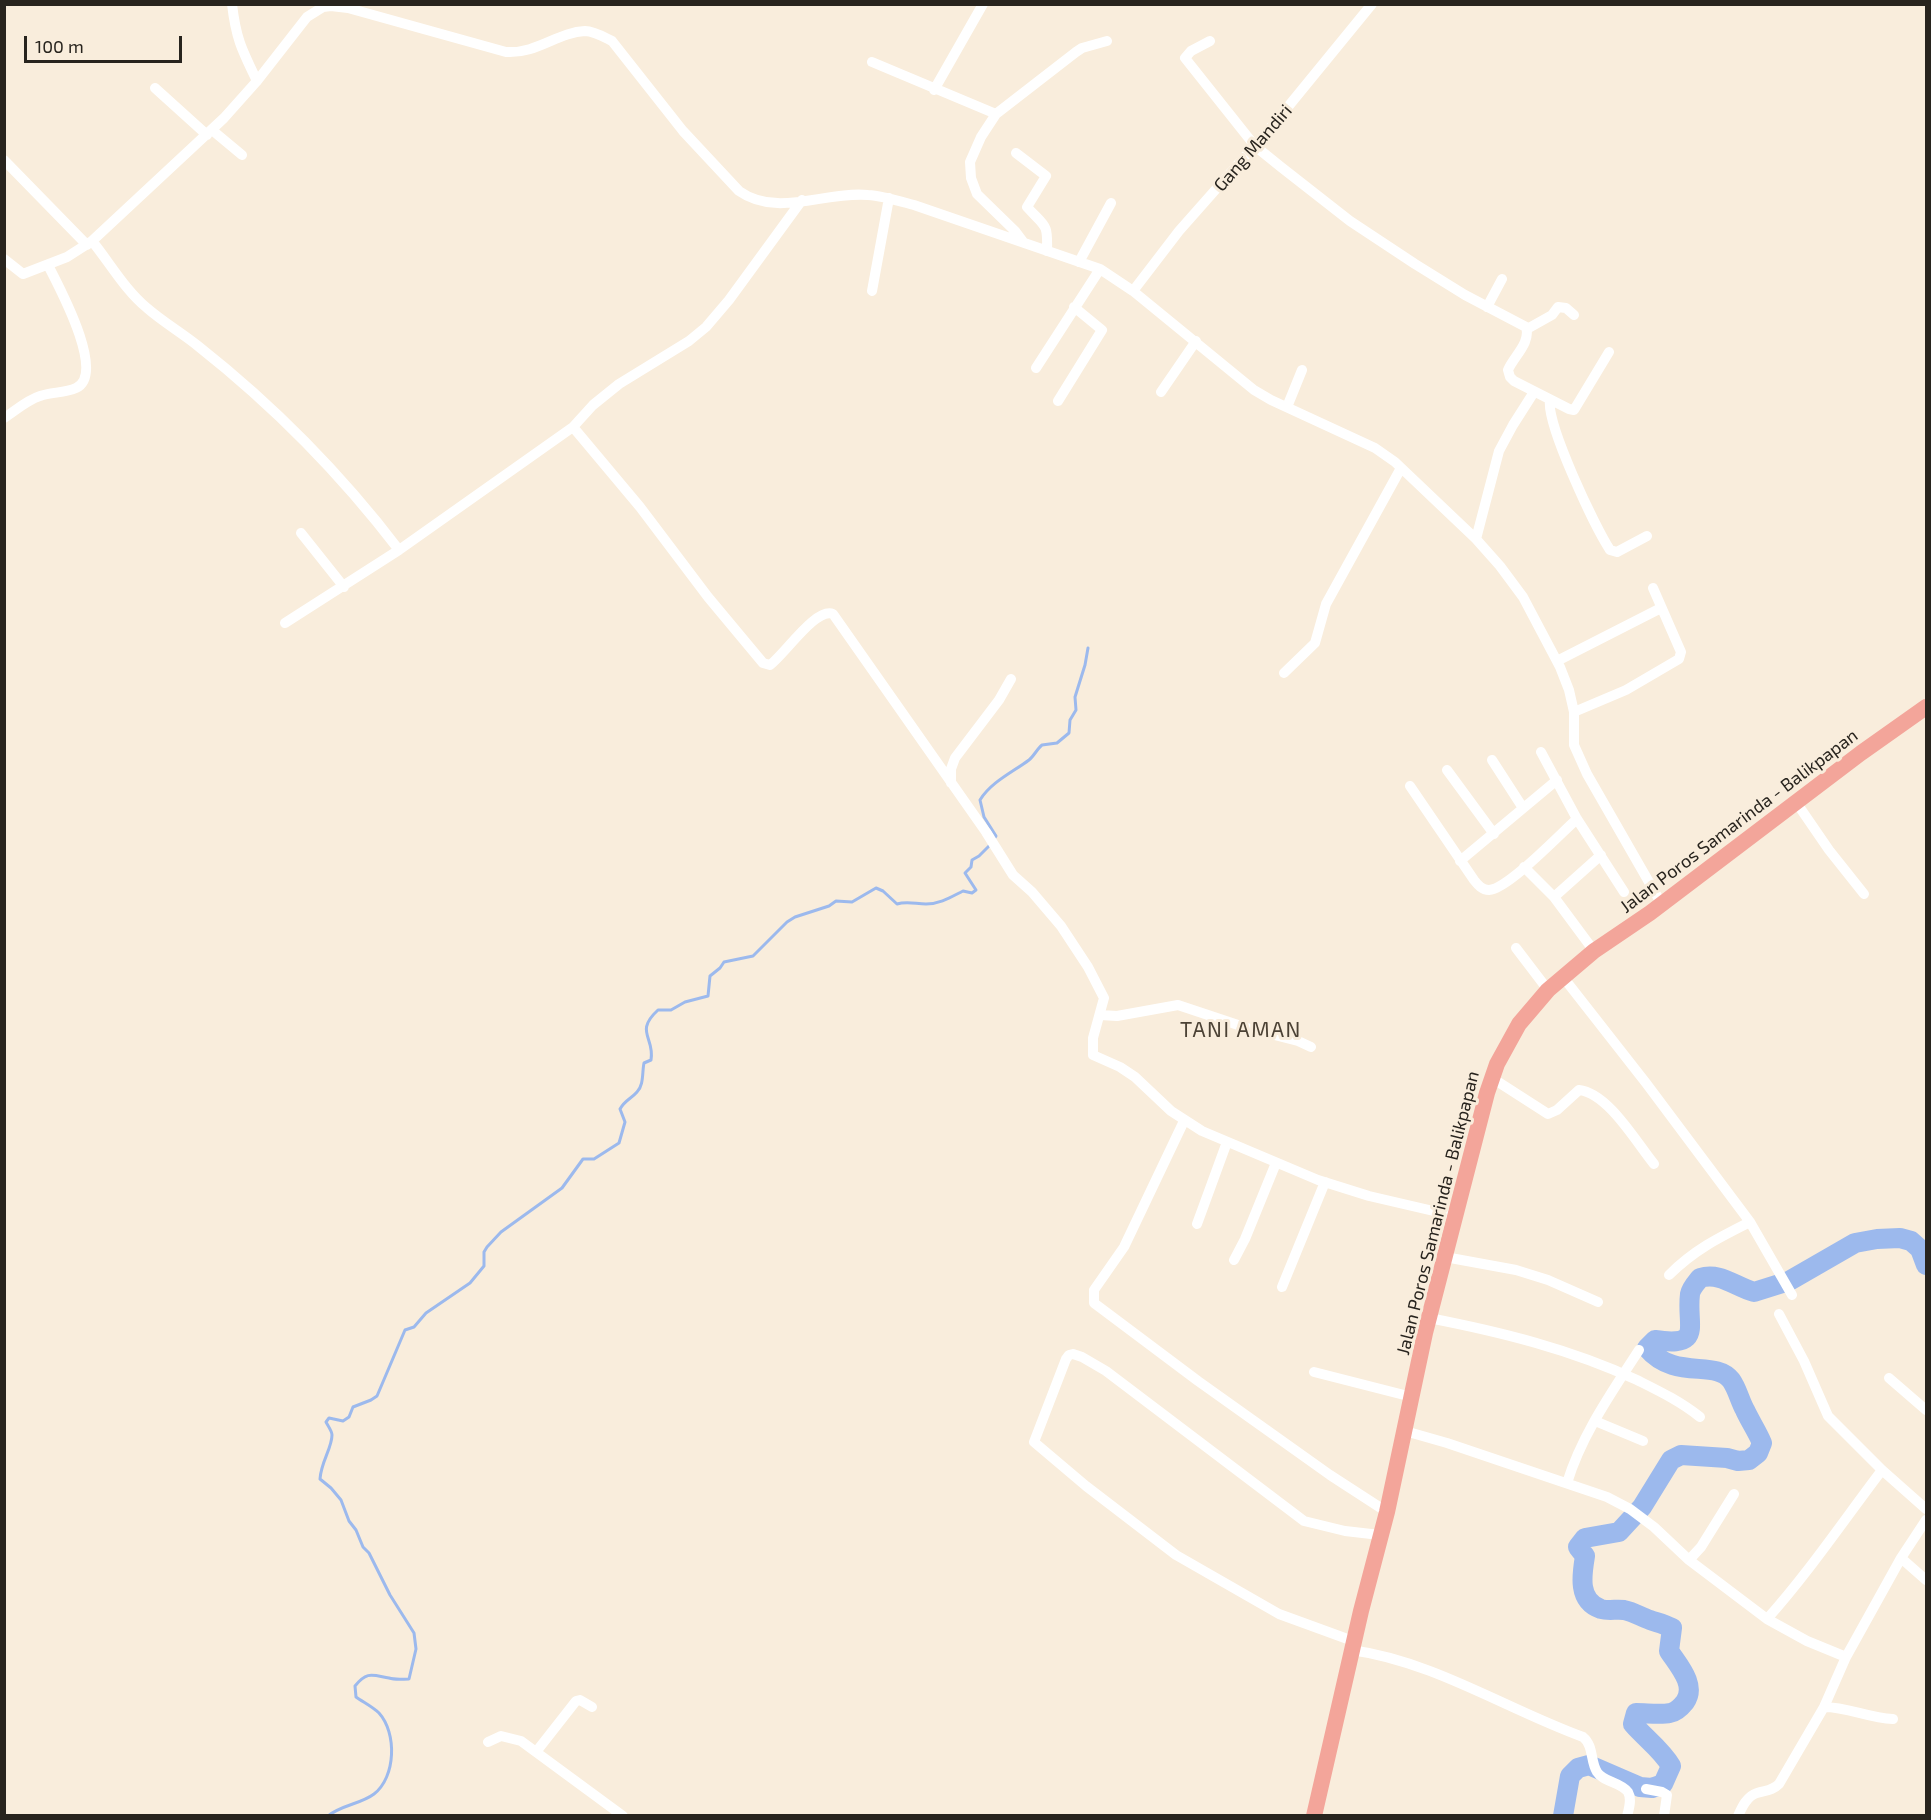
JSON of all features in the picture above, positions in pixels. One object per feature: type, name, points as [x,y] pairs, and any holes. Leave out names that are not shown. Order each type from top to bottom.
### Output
[{"type":"highway","name":"Jalan Poros Samarinda - Balikpapan","points":[[1314,1815],[1352,1645],[1387,1512],[1429,1318],[1455,1216],[1492,1078],[1519,1024],[1548,990],[1594,951],[1841,767],[1926,707]]},
{"type":"street","points":[[232,4],[238,43],[257,81]]},
{"type":"street","points":[[934,90],[983,4]]},
{"type":"street","name":"Gang Mandiri","points":[[1133,291],[1179,231],[1255,146],[1372,4]]},
{"type":"street","points":[[4,259],[23,274],[68,257],[89,243],[209,133],[257,81],[307,17],[315,11],[331,6],[348,8],[506,52],[528,50],[573,33],[587,31],[612,41],[683,131],[739,191],[750,199],[774,204],[867,194],[889,198],[1100,268],[1196,341],[1246,384],[1271,400],[1375,448],[1401,468],[1476,539],[1523,597],[1557,661],[1569,690],[1574,712],[1574,745],[1587,774],[1661,903]]},
{"type":"street","points":[[1024,243],[1015,231],[977,194],[971,178],[972,155],[996,114],[1082,48],[1107,41]]},
{"type":"street","points":[[1210,41],[1191,51],[1185,58],[1255,146],[1350,221],[1415,264],[1487,307],[1522,324],[1527,329],[1526,341],[1511,362],[1508,374],[1514,381],[1569,409],[1576,409],[1609,352]]},
{"type":"street","points":[[872,62],[934,90],[996,114]]},
{"type":"street","points":[[155,88],[209,133],[242,155]]},
{"type":"street","points":[[1016,153],[1046,176],[1028,205],[1028,209],[1042,221],[1047,229],[1047,251]]},
{"type":"street","points":[[4,160],[89,243],[146,308],[198,346],[255,394],[323,458],[399,550]]},
{"type":"street","points":[[872,291],[889,198]]},
{"type":"street","points":[[285,623],[399,550],[573,427],[592,405],[619,384],[689,341],[706,327],[729,300],[802,201]]},
{"type":"street","points":[[1079,262],[1111,203]]},
{"type":"street","points":[[4,418],[38,396],[76,388],[82,384],[86,373],[86,362],[77,327],[48,265]]},
{"type":"street","points":[[1036,368],[1100,268]]},
{"type":"street","points":[[1487,307],[1502,279]]},
{"type":"street","points":[[1058,401],[1102,330],[1074,307]]},
{"type":"street","points":[[1527,329],[1552,315],[1558,307],[1566,308],[1574,315]]},
{"type":"street","points":[[1161,392],[1196,341]]},
{"type":"street","points":[[1287,407],[1302,370]]},
{"type":"street","points":[[1476,539],[1499,451],[1534,392]]},
{"type":"street","points":[[1550,399],[1550,409],[1566,458],[1610,550],[1617,552],[1647,536]]},
{"type":"street","points":[[573,427],[640,507],[708,597],[763,663],[770,665],[781,656],[814,619],[828,612],[833,614],[986,832],[1013,875],[1052,914],[1072,942],[1102,994],[1103,1004],[1093,1038],[1093,1055],[1120,1067],[1135,1077],[1184,1121],[1227,1142],[1325,1182],[1369,1196],[1455,1216]]},
{"type":"street","points":[[1284,673],[1315,643],[1319,622],[1326,604],[1401,468]]},
{"type":"street","points":[[301,533],[344,587]]},
{"type":"street","points":[[1574,712],[1626,690],[1679,659],[1681,652],[1653,588]]},
{"type":"street","points":[[1557,661],[1661,608]]},
{"type":"street","points":[[951,783],[951,769],[955,758],[999,700],[1011,679]]},
{"type":"street","points":[[1541,752],[1577,819],[1624,892]]},
{"type":"street","points":[[1492,760],[1523,808]]},
{"type":"street","points":[[1447,770],[1494,834]]},
{"type":"street","points":[[1460,861],[1557,780]]},
{"type":"street","points":[[1410,786],[1460,861],[1479,886],[1488,890],[1492,890],[1524,867],[1577,819]]},
{"type":"street","points":[[1796,802],[1829,850],[1864,894]]},
{"type":"street","points":[[1554,897],[1601,855]]},
{"type":"street","points":[[1524,867],[1554,897],[1594,951]]},
{"type":"street","points":[[1516,948],[1548,990]]},
{"type":"street","points":[[1563,977],[1750,1222],[1792,1295]]},
{"type":"street","points":[[1100,1015],[1117,1016],[1178,1005],[1239,1026],[1298,1041],[1311,1047]]},
{"type":"street","points":[[1492,1078],[1548,1114],[1557,1110],[1579,1090],[1590,1091],[1602,1100],[1654,1164]]},
{"type":"street","points":[[1184,1121],[1124,1247],[1094,1290],[1094,1303],[1198,1381],[1387,1512]]},
{"type":"street","points":[[1197,1224],[1227,1142]]},
{"type":"street","points":[[1234,1260],[1276,1163]]},
{"type":"street","points":[[1282,1287],[1325,1182]]},
{"type":"street","points":[[1669,1275],[1698,1249],[1750,1222]]},
{"type":"street","points":[[1445,1257],[1516,1270],[1548,1280],[1598,1302]]},
{"type":"street","points":[[1779,1314],[1804,1361],[1828,1416],[1882,1470],[1926,1509]]},
{"type":"street","points":[[1429,1318],[1514,1336],[1574,1354],[1623,1373],[1674,1399],[1700,1418]]},
{"type":"street","points":[[1567,1483],[1573,1464],[1595,1421],[1639,1350]]},
{"type":"street","points":[[1380,1534],[1345,1531],[1304,1521],[1106,1371],[1077,1354],[1069,1355],[1066,1359],[1034,1442],[1086,1486],[1176,1555],[1279,1614],[1352,1645],[1431,1672],[1583,1737],[1588,1742],[1595,1769],[1601,1777],[1627,1790],[1630,1796],[1627,1815]]},
{"type":"street","points":[[1314,1372],[1412,1397]]},
{"type":"street","points":[[1889,1378],[1926,1410]]},
{"type":"street","points":[[1595,1421],[1643,1441]]},
{"type":"street","points":[[1405,1431],[1607,1497],[1630,1509],[1654,1527],[1689,1560],[1767,1619],[1807,1641],[1846,1657]]},
{"type":"street","points":[[1767,1619],[1814,1563],[1882,1470]]},
{"type":"street","points":[[1689,1560],[1701,1547],[1734,1494]]},
{"type":"street","points":[[1738,1815],[1753,1794],[1773,1790],[1779,1784],[1824,1707],[1846,1657],[1900,1558],[1926,1520]]},
{"type":"street","points":[[1900,1558],[1926,1580]]},
{"type":"street","points":[[536,1752],[576,1701],[580,1700],[592,1707]]},
{"type":"street","points":[[1824,1707],[1839,1707],[1875,1718],[1893,1719]]},
{"type":"street","points":[[488,1742],[501,1736],[513,1737],[521,1741],[623,1815]]},
{"type":"street","points":[[1646,1789],[1668,1795],[1664,1815]]},
{"type":"waterway","points":[[993,840],[996,836],[984,817],[980,800],[996,783],[1029,760],[1042,745],[1057,743],[1069,733],[1070,720],[1076,710],[1075,697],[1088,648]]},
{"type":"waterway","points":[[328,1816],[374,1794],[387,1777],[390,1766],[391,1743],[385,1722],[377,1711],[356,1697],[355,1686],[370,1675],[409,1679],[416,1649],[414,1633],[390,1595],[369,1553],[363,1547],[341,1500],[320,1479],[332,1440],[326,1422],[329,1418],[343,1421],[349,1417],[353,1407],[377,1396],[405,1330],[414,1327],[426,1313],[470,1283],[484,1266],[484,1252],[487,1247],[501,1232],[562,1188],[583,1159],[594,1159],[619,1143],[625,1122],[620,1109],[639,1089],[644,1063],[651,1060],[646,1029],[647,1024],[658,1010],[671,1010],[685,1002],[708,996],[710,976],[724,962],[753,956],[787,922],[795,917],[829,906],[836,901],[852,902],[876,888],[883,891],[897,904],[931,904],[963,891],[972,893],[976,890],[965,873],[971,867],[972,860],[990,845]]},
{"type":"waterway","points":[[1563,1816],[1570,1776],[1578,1768],[1589,1765],[1640,1787],[1652,1788],[1663,1784],[1671,1766],[1633,1724],[1636,1713],[1670,1713],[1685,1702],[1689,1689],[1685,1675],[1669,1651],[1672,1628],[1628,1611],[1601,1609],[1588,1600],[1582,1579],[1585,1556],[1578,1547],[1585,1538],[1619,1532],[1642,1507],[1671,1460],[1681,1455],[1727,1458],[1738,1461],[1749,1460],[1758,1453],[1762,1443],[1733,1383],[1724,1374],[1670,1364],[1658,1358],[1647,1348],[1655,1340],[1681,1340],[1687,1337],[1690,1325],[1690,1294],[1700,1278],[1721,1278],[1754,1292],[1789,1281],[1855,1243],[1877,1239],[1900,1238],[1911,1241],[1920,1249],[1926,1265]]},
{"type":"district","name":"TANI AMAN","points":[[1241,1030]]}]
